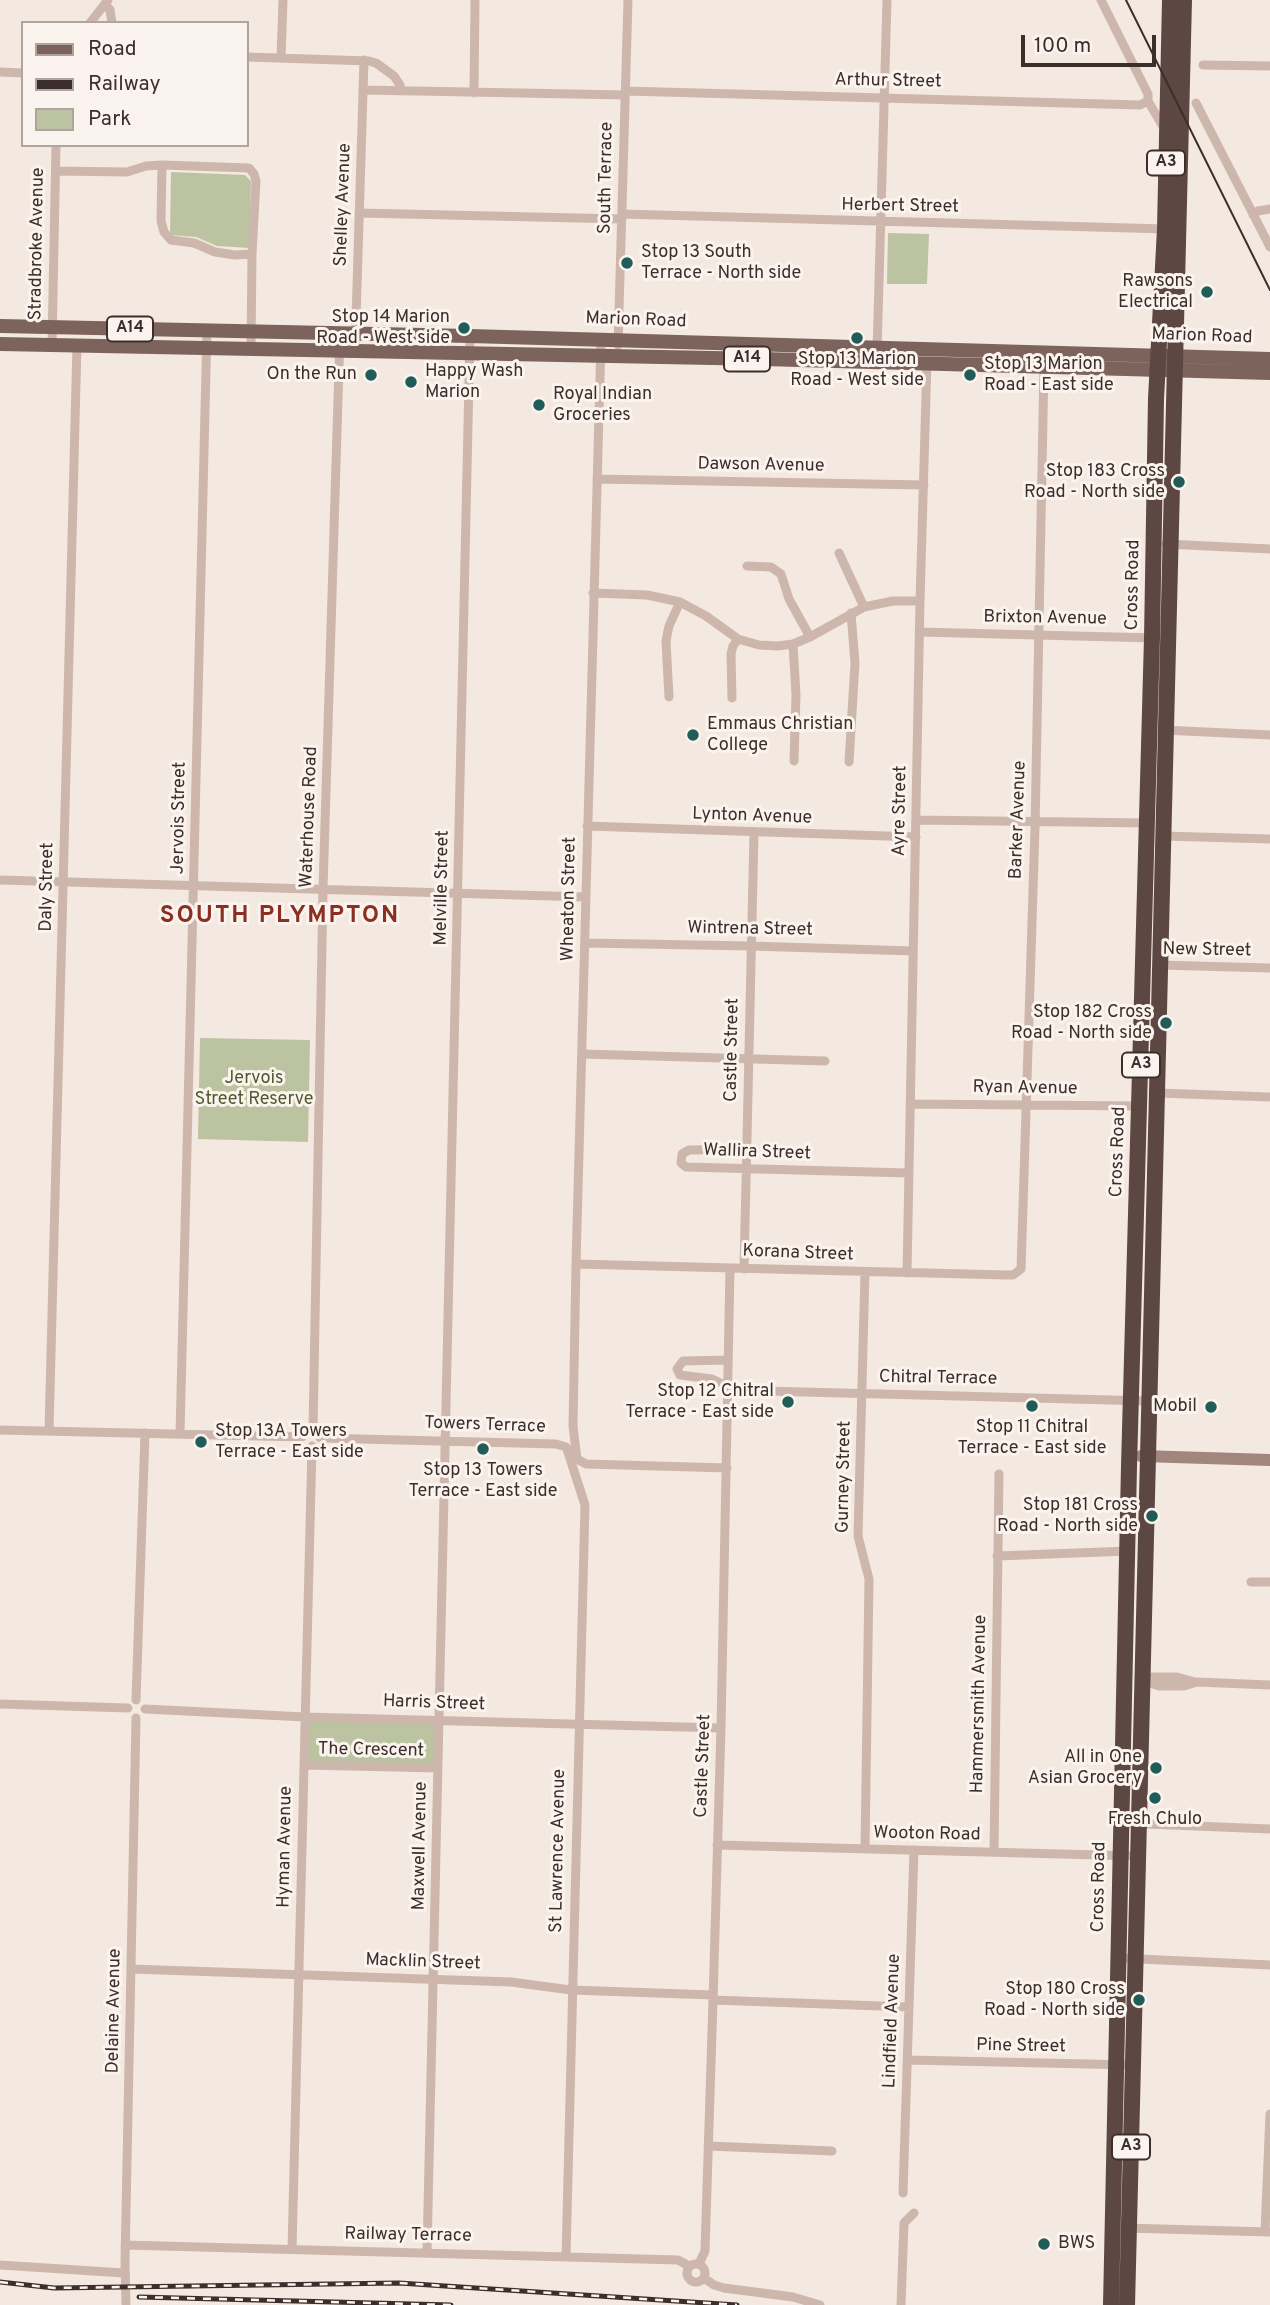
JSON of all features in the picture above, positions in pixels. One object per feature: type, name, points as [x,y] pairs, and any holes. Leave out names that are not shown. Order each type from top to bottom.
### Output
[{"type":"highway","name":"Cross Road","points":[[1170,0],[1167,135],[1171,229]]},
{"type":"highway","name":"Cross Road","points":[[1127,2305],[1133,2065],[1120,1855],[1149,1401],[1163,836],[1158,730],[1161,638],[1171,544],[1174,400],[1174,363],[1167,328],[1184,0]]},
{"type":"highway","name":"Cross Road","points":[[1161,638],[1154,544],[1156,399],[1157,363],[1167,328]]},
{"type":"highway","name":"Cross Road","points":[[1111,2305],[1115,2065],[1138,1824],[1129,1551],[1130,1456],[1147,823],[1158,730]]},
{"type":"highway","points":[[1138,1171],[1155,1183],[1138,1195]]},
{"type":"main road","name":"Marion Road","points":[[0,326],[618,340],[876,355]]},
{"type":"main road","points":[[1135,355],[1167,328],[1200,357]]},
{"type":"main road","name":"Marion Road","points":[[0,344],[600,356],[1135,355],[1157,363]]},
{"type":"main road","name":"Marion Road","points":[[928,356],[1044,366],[1129,369],[1200,357],[1270,359]]},
{"type":"main road","name":"Marion Road","points":[[1174,363],[1205,372],[1270,373]]},
{"type":"main road","points":[[1129,369],[1148,383],[1156,399]]},
{"type":"main road","points":[[1174,400],[1184,384],[1205,372]]},
{"type":"street","points":[[281,58],[283,0]]},
{"type":"street","points":[[474,93],[475,0]]},
{"type":"street","name":"South Terrace","points":[[617,356],[628,0]]},
{"type":"street","points":[[876,355],[887,0]]},
{"type":"street","points":[[1101,0],[1148,94],[1148,101],[1167,135]]},
{"type":"street","points":[[92,21],[106,2],[112,21]]},
{"type":"street","points":[[248,57],[364,60],[376,63],[394,76],[401,91]]},
{"type":"street","name":"Shelley Avenue","points":[[355,351],[364,60]]},
{"type":"street","points":[[1203,65],[1270,66]]},
{"type":"street","points":[[0,72],[21,72]]},
{"type":"street","name":"Arthur Street","points":[[364,90],[1140,105],[1148,101]]},
{"type":"street","points":[[1196,103],[1270,247]]},
{"type":"street","name":"Stradbroke Avenue","points":[[52,345],[56,147]]},
{"type":"street","points":[[56,171],[127,172],[146,166],[162,165],[249,168],[256,181],[251,254],[251,349]]},
{"type":"street","points":[[162,165],[161,221],[164,232],[171,240],[194,243],[215,252],[251,254]]},
{"type":"street","points":[[1253,215],[1258,211],[1270,209]]},
{"type":"street","name":"Herbert Street","points":[[360,213],[1171,229]]},
{"type":"street","name":"Jervois Street","points":[[180,1434],[207,329]]},
{"type":"street","name":"Waterhouse Road","points":[[313,1429],[323,889],[340,333]]},
{"type":"street","name":"Melville Street","points":[[445,1441],[470,336]]},
{"type":"street","name":"Wheaton Street","points":[[577,1459],[573,1426],[576,1264],[601,340]]},
{"type":"street","name":"Daly Street","points":[[49,1431],[77,345]]},
{"type":"street","name":"Ayre Street","points":[[906,1273],[919,632],[928,356]]},
{"type":"street","name":"Barker Avenue","points":[[1018,1273],[1022,1262],[1035,822],[1044,366]]},
{"type":"street","name":"Dawson Avenue","points":[[597,478],[924,485]]},
{"type":"street","points":[[1154,544],[1270,549]]},
{"type":"street","points":[[839,553],[864,607]]},
{"type":"street","points":[[747,566],[771,567],[781,575],[789,598],[810,636]]},
{"type":"street","points":[[593,593],[647,594],[680,602],[706,616],[738,639],[759,645],[778,646],[793,644],[864,607],[886,602],[920,601]]},
{"type":"street","points":[[669,697],[666,642],[669,626],[680,602]]},
{"type":"street","points":[[849,762],[855,663],[850,613]]},
{"type":"street","name":"Brixton Avenue","points":[[919,632],[1161,638]]},
{"type":"street","points":[[732,698],[731,654],[738,639]]},
{"type":"street","points":[[793,644],[796,695],[794,761]]},
{"type":"street","points":[[1158,730],[1270,734]]},
{"type":"street","points":[[917,820],[1147,823]]},
{"type":"street","name":"Lynton Avenue","points":[[587,826],[916,837]]},
{"type":"street","name":"Castle Street","points":[[744,1269],[754,833]]},
{"type":"street","points":[[1163,836],[1270,839]]},
{"type":"street","points":[[0,880],[586,897]]},
{"type":"street","name":"Wintrena Street","points":[[586,943],[913,951]]},
{"type":"street","name":"New Street","points":[[1143,965],[1270,968]]},
{"type":"street","points":[[583,1054],[825,1061]]},
{"type":"street","points":[[1158,1093],[1270,1097]]},
{"type":"street","name":"Ryan Avenue","points":[[910,1104],[1140,1106]]},
{"type":"street","name":"Wallira Street","points":[[746,1149],[689,1150],[682,1154],[681,1164],[686,1167],[908,1173]]},
{"type":"street","name":"Korana Street","points":[[576,1264],[906,1273],[1018,1273]]},
{"type":"street","name":"Castle Street","points":[[694,2265],[705,2251],[721,1728],[730,1268]]},
{"type":"street","name":"Gurney Street","points":[[865,1272],[858,1536],[869,1578],[865,1849]]},
{"type":"street","name":"Chitral Terrace","points":[[728,1360],[693,1359],[683,1361],[677,1368],[680,1375],[712,1379],[727,1388],[1149,1401]]},
{"type":"street","points":[[313,1429],[318,1432],[320,1438],[312,1446],[306,1445],[302,1437],[307,1430],[313,1429]]},
{"type":"street","points":[[0,1430],[302,1437]]},
{"type":"street","points":[[136,1700],[145,1433]]},
{"type":"street","name":"Towers Terrace","points":[[320,1438],[556,1444],[567,1449],[577,1459]]},
{"type":"street","name":"Maxwell Avenue","points":[[427,2253],[445,1441]]},
{"type":"street","name":"Hyman Avenue","points":[[292,2249],[312,1446]]},
{"type":"street","name":"St Lawrence Avenue","points":[[566,2256],[585,1505],[567,1449]]},
{"type":"street","points":[[1130,1456],[1270,1460]]},
{"type":"street","points":[[577,1459],[586,1464],[598,1465],[727,1468]]},
{"type":"street","name":"Hammersmith Avenue","points":[[994,1852],[999,1474]]},
{"type":"street","points":[[997,1556],[1129,1551]]},
{"type":"street","points":[[1251,1582],[1270,1582]]},
{"type":"street","points":[[1133,1680],[1177,1677],[1197,1682],[1270,1685]]},
{"type":"street","points":[[136,1700],[142,1702],[145,1709],[143,1715],[136,1717],[129,1714],[128,1708],[130,1703],[136,1700]]},
{"type":"street","points":[[0,1704],[128,1708]]},
{"type":"street","name":"Harris Street","points":[[145,1709],[305,1717],[721,1728]]},
{"type":"street","name":"Delaine Avenue","points":[[126,2305],[124,2273],[136,1717]]},
{"type":"street","name":"The Crescent","points":[[304,1765],[438,1768]]},
{"type":"street","points":[[1121,1823],[1270,1829]]},
{"type":"street","name":"Wooton Road","points":[[717,1845],[1137,1856]]},
{"type":"street","name":"Lindfield Avenue","points":[[903,2193],[914,1850]]},
{"type":"street","points":[[1126,1959],[1270,1965]]},
{"type":"street","name":"Macklin Street","points":[[131,1969],[511,1982],[571,1990],[909,2007]]},
{"type":"street","name":"Pine Street","points":[[908,2060],[1133,2065]]},
{"type":"street","points":[[1111,2227],[1267,2232],[1270,2114]]},
{"type":"street","points":[[708,2146],[832,2151]]},
{"type":"street","points":[[901,2305],[904,2222],[914,2213]]},
{"type":"street","name":"Railway Terrace","points":[[125,2245],[566,2256],[678,2260],[694,2265]]},
{"type":"street","points":[[0,2265],[124,2273]]},
{"type":"street","points":[[694,2265],[705,2270],[704,2278],[697,2282],[691,2280],[687,2273],[694,2265]]},
{"type":"street","points":[[704,2278],[724,2288],[793,2297],[820,2305]]},
{"type":"green space","points":[[171,172],[245,175],[251,181],[249,248],[217,246],[196,237],[170,235]]},
{"type":"green space","points":[[888,233],[929,234],[927,284],[887,284]]},
{"type":"green space","name":"Jervois Street Reserve","points":[[200,1038],[310,1040],[308,1142],[198,1139]]},
{"type":"green space","points":[[304,1717],[439,1721],[438,1767],[303,1765]]},
{"type":"tram line","points":[[1126,0],[1270,290]]},
{"type":"railway","points":[[0,2282],[54,2288],[399,2283],[737,2305]]},
{"type":"railway","points":[[139,2297],[451,2305]]},
{"type":"place","name":"Stop 13 South Terrace - North side","points":[[627,263]]},
{"type":"place","name":"Rawsons Electrical","points":[[1207,292]]},
{"type":"place","name":"Stop 14 Marion Road - West side","points":[[464,328]]},
{"type":"place","name":"Stop 13 Marion Road - West side","points":[[857,338]]},
{"type":"place","name":"On the Run","points":[[371,375]]},
{"type":"place","name":"Stop 13 Marion Road - East side","points":[[970,375]]},
{"type":"place","name":"Happy Wash Marion","points":[[411,382]]},
{"type":"place","name":"Royal Indian Groceries","points":[[539,405]]},
{"type":"place","name":"Stop 183 Cross Road - North side","points":[[1179,482]]},
{"type":"place","name":"Emmaus Christian College","points":[[693,735]]},
{"type":"place","name":"Stop 182 Cross Road - North side","points":[[1166,1023]]},
{"type":"place","name":"Stop 12 Chitral Terrace - East side","points":[[788,1402]]},
{"type":"place","name":"Stop 11 Chitral Terrace - East side","points":[[1032,1406]]},
{"type":"place","name":"Mobil","points":[[1211,1407]]},
{"type":"place","name":"Stop 13A Towers Terrace - East side","points":[[201,1442]]},
{"type":"place","name":"Stop 13 Towers Terrace - East side","points":[[483,1449]]},
{"type":"place","name":"Stop 181 Cross Road - North side","points":[[1152,1516]]},
{"type":"place","name":"All in One Asian Grocery","points":[[1156,1768]]},
{"type":"place","name":"Fresh Chulo","points":[[1155,1798]]},
{"type":"place","name":"Stop 180 Cross Road - North side","points":[[1139,2000]]},
{"type":"place","name":"BWS","points":[[1044,2244]]},
{"type":"district","name":"SOUTH PLYMPTON","points":[[280,917]]}]
